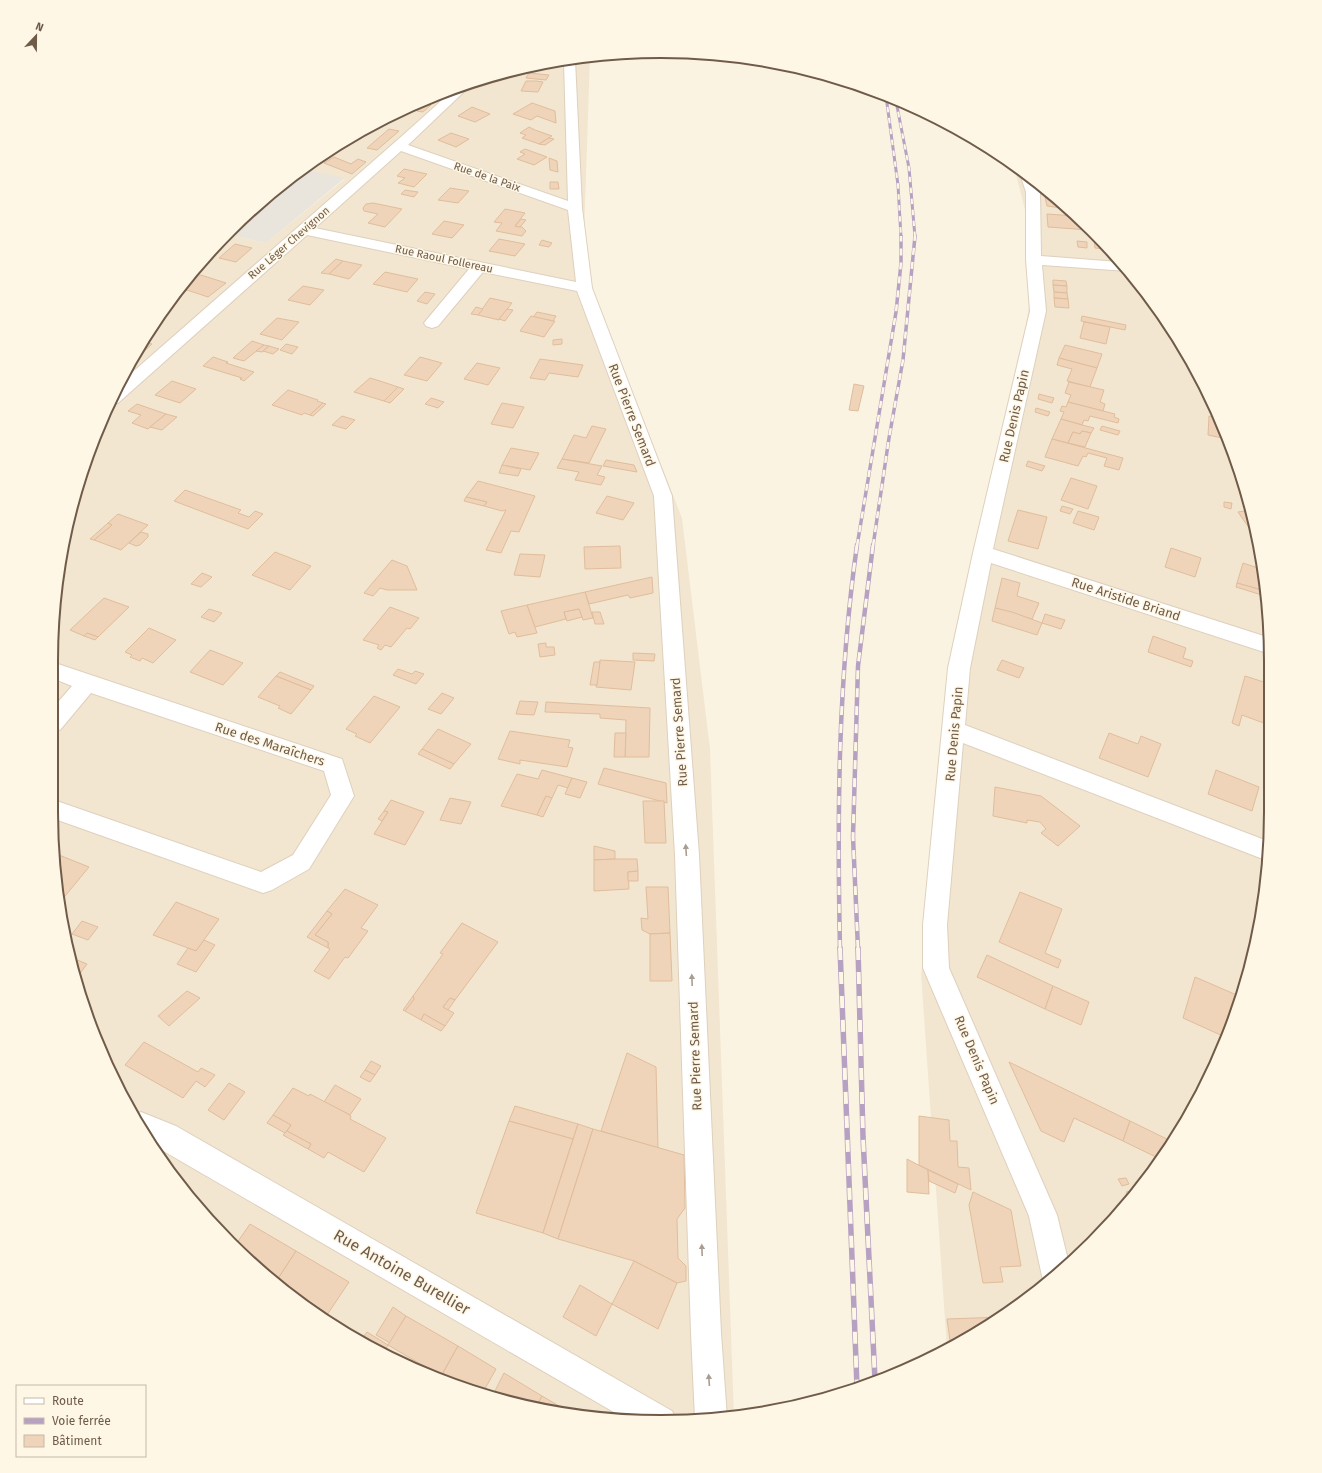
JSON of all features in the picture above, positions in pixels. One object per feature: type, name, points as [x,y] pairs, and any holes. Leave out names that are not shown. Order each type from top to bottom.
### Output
[{"type":"street","name":"Rue Pierre Semard","points":[[570,65],[574,208],[584,288],[663,496],[687,855],[706,1333],[711,1413]]},
{"type":"street","name":"Rue Léger Chevignon","points":[[122,390],[399,146],[455,95]]},
{"type":"street","name":"Rue de la Paix","points":[[399,146],[574,208]]},
{"type":"street","name":"Rue Denis Papin","points":[[1031,185],[1033,192],[1034,260],[1038,311],[983,553],[959,668],[935,925],[936,968],[1043,1214],[1055,1268]]},
{"type":"street","name":"Rue Raoul Follereau","points":[[304,230],[584,288]]},
{"type":"street","points":[[1034,260],[1117,266]]},
{"type":"street","points":[[432,323],[479,267]]},
{"type":"street","name":"Rue Aristide Briand","points":[[983,553],[1264,644]]},
{"type":"street","name":"Rue des Maraîchers","points":[[58,672],[87,684],[334,765],[343,796],[301,862],[263,883],[58,810]]},
{"type":"street","points":[[58,717],[87,684]]},
{"type":"street","points":[[954,730],[1263,849]]},
{"type":"street","name":"Rue Antoine Burellier","points":[[149,1129],[166,1136],[648,1415]]},
{"type":"shaded area","points":[[590,62],[583,265],[682,518],[710,749],[734,1411],[700,1414],[622,1414],[582,1410],[543,1403],[467,1383],[394,1353],[359,1334],[294,1290],[263,1265],[208,1210],[160,1147],[139,1114],[120,1079],[90,1006],[70,930],[63,891],[59,851],[58,661],[59,622],[63,582],[70,543],[90,467],[120,394],[139,359],[183,294],[208,263],[234,236],[266,243],[345,179],[311,171],[360,139],[394,120],[430,104],[467,90],[505,79],[543,70]]},
{"type":"shaded area","points":[[311,171],[345,178],[266,243],[234,236],[263,208]]},
{"type":"shaded area","points":[[1016,174],[1059,208],[1087,235],[1114,263],[1139,294],[1162,326],[1183,360],[1202,394],[1218,430],[1232,467],[1243,505],[1259,582],[1263,622],[1264,661],[1263,851],[1259,891],[1252,930],[1232,1006],[1202,1079],[1183,1114],[1162,1147],[1114,1210],[1059,1265],[996,1313],[947,1343],[921,974],[1037,257]]},
{"type":"building","points":[[530,73],[549,75],[546,80],[526,78]]},
{"type":"building","points":[[526,81],[543,82],[538,92],[521,91]]},
{"type":"building","points":[[532,103],[555,111],[556,123],[537,116],[531,120],[513,114]]},
{"type":"building","points":[[431,105],[423,112],[417,111]]},
{"type":"building","points":[[472,107],[490,114],[475,122],[458,116]]},
{"type":"building","points":[[529,127],[552,136],[539,144],[522,138],[526,135],[520,133]]},
{"type":"building","points":[[389,129],[399,131],[377,150],[367,148]]},
{"type":"building","points":[[451,133],[469,139],[456,147],[438,140]]},
{"type":"building","points":[[549,138],[554,139],[545,145],[539,144]]},
{"type":"building","points":[[525,149],[547,157],[534,165],[517,159],[525,154],[520,152]]},
{"type":"building","points":[[334,157],[351,164],[358,159],[366,162],[352,174],[324,163]]},
{"type":"building","points":[[549,158],[557,161],[558,172],[550,170]]},
{"type":"building","points":[[404,169],[427,174],[414,187],[398,183],[405,178],[397,176]]},
{"type":"building","points":[[550,182],[558,182],[559,189],[550,189]]},
{"type":"building","points":[[450,188],[469,191],[458,203],[438,200]]},
{"type":"building","points":[[405,190],[418,192],[414,197],[401,194]]},
{"type":"building","points":[[1045,197],[1059,208],[1047,206]]},
{"type":"building","points":[[373,203],[402,209],[385,227],[368,223],[378,214],[364,211],[363,208],[366,204]]},
{"type":"building","points":[[505,209],[525,213],[515,226],[522,227],[526,231],[522,236],[496,231],[502,223],[494,222]]},
{"type":"building","points":[[1047,214],[1067,215],[1081,229],[1048,227]]},
{"type":"building","points":[[521,219],[526,220],[520,227],[515,226]]},
{"type":"building","points":[[444,221],[464,225],[452,238],[432,234]]},
{"type":"building","points":[[499,239],[525,244],[515,256],[489,251]]},
{"type":"building","points":[[542,240],[552,243],[549,247],[539,245]]},
{"type":"building","points":[[1077,241],[1087,242],[1087,248],[1078,247]]},
{"type":"building","points":[[1094,243],[1100,249],[1095,248]]},
{"type":"building","points":[[235,244],[252,248],[236,262],[219,258]]},
{"type":"building","points":[[336,259],[343,261],[329,274],[321,273]]},
{"type":"building","points":[[343,261],[362,265],[349,279],[329,274]]},
{"type":"building","points":[[385,272],[418,279],[407,292],[373,284]]},
{"type":"building","points":[[199,275],[226,283],[208,297],[187,290],[186,291]]},
{"type":"building","points":[[1053,280],[1066,281],[1067,286],[1053,285]]},
{"type":"building","points":[[1053,285],[1067,286],[1067,293],[1054,292]]},
{"type":"building","points":[[303,286],[324,290],[310,305],[288,300]]},
{"type":"building","points":[[425,292],[435,294],[427,304],[417,301]]},
{"type":"building","points":[[1054,292],[1067,293],[1068,299],[1054,298]]},
{"type":"building","points":[[490,298],[512,303],[499,320],[478,315]]},
{"type":"building","points":[[1054,298],[1068,299],[1069,308],[1055,307]]},
{"type":"building","points":[[476,307],[483,309],[478,315],[471,314]]},
{"type":"building","points":[[507,309],[513,310],[505,321],[499,319]]},
{"type":"building","points":[[537,312],[556,316],[553,321],[533,317]]},
{"type":"building","points":[[531,316],[555,321],[544,337],[520,331]]},
{"type":"building","points":[[1082,316],[1126,325],[1125,330],[1081,321]]},
{"type":"building","points":[[277,318],[299,322],[282,340],[260,334]]},
{"type":"building","points":[[1084,322],[1110,327],[1106,344],[1080,338]]},
{"type":"building","points":[[562,339],[562,344],[553,345],[553,340]]},
{"type":"building","points":[[252,341],[264,345],[244,361],[233,358]]},
{"type":"building","points":[[149,343],[152,344],[144,351]]},
{"type":"building","points":[[286,344],[298,347],[292,354],[280,350]]},
{"type":"building","points":[[264,345],[269,346],[262,352],[256,351]]},
{"type":"building","points":[[1065,345],[1102,354],[1097,368],[1059,358]]},
{"type":"building","points":[[269,346],[279,349],[273,354],[263,351]]},
{"type":"building","points":[[213,357],[254,372],[244,381],[240,379],[242,378],[203,366]]},
{"type":"building","points":[[420,357],[442,363],[427,381],[404,375]]},
{"type":"building","points":[[1059,358],[1097,368],[1090,387],[1067,381],[1072,369],[1057,365]]},
{"type":"building","points":[[540,359],[583,365],[578,377],[549,373],[545,380],[530,378]]},
{"type":"building","points":[[477,363],[500,368],[488,385],[464,379]]},
{"type":"building","points":[[370,378],[398,387],[384,401],[354,392]]},
{"type":"building","points":[[172,381],[196,389],[180,403],[155,395]]},
{"type":"building","points":[[1069,382],[1104,390],[1100,402],[1105,404],[1103,411],[1068,402],[1071,395],[1065,393]]},
{"type":"building","points":[[854,384],[864,386],[858,411],[849,410]]},
{"type":"building","points":[[398,387],[404,389],[390,403],[384,401]]},
{"type":"building","points":[[288,390],[323,403],[310,415],[304,413],[302,415],[272,405]]},
{"type":"building","points":[[1039,394],[1054,398],[1052,403],[1038,399]]},
{"type":"building","points":[[431,398],[444,402],[438,408],[425,404]]},
{"type":"building","points":[[1068,402],[1115,414],[1114,417],[1119,419],[1118,423],[1090,416],[1088,421],[1084,420],[1082,425],[1061,419],[1064,412],[1060,411],[1062,406],[1066,407]]},
{"type":"building","points":[[323,403],[326,404],[313,416],[310,415]]},
{"type":"building","points":[[502,403],[524,407],[513,428],[491,424]]},
{"type":"building","points":[[137,404],[166,414],[148,429],[132,423],[141,415],[128,411]]},
{"type":"building","points":[[1036,408],[1050,412],[1048,416],[1035,412]]},
{"type":"building","points":[[166,414],[177,417],[162,430],[150,427]]},
{"type":"building","points":[[342,416],[355,420],[346,429],[332,425]]},
{"type":"building","points":[[1209,416],[1212,417],[1221,438],[1208,435]]},
{"type":"building","points":[[1061,419],[1094,428],[1091,433],[1082,431],[1080,434],[1073,432],[1068,443],[1052,439]]},
{"type":"building","points":[[592,426],[606,429],[589,463],[562,459],[574,435],[586,438]]},
{"type":"building","points":[[1102,426],[1120,431],[1118,435],[1100,430]]},
{"type":"building","points":[[1082,431],[1091,433],[1085,447],[1068,443],[1073,432],[1080,434]]},
{"type":"building","points":[[1052,439],[1123,458],[1119,470],[1104,466],[1107,458],[1088,453],[1086,457],[1083,456],[1078,466],[1045,457]]},
{"type":"building","points":[[511,448],[539,453],[530,470],[502,465]]},
{"type":"building","points":[[562,459],[602,466],[597,475],[605,477],[601,485],[575,480],[579,472],[557,468]]},
{"type":"building","points":[[606,460],[634,465],[637,472],[603,466]]},
{"type":"building","points":[[1028,461],[1045,466],[1042,471],[1026,466]]},
{"type":"building","points":[[502,465],[521,469],[518,476],[499,473]]},
{"type":"building","points":[[1071,478],[1097,486],[1088,509],[1061,500]]},
{"type":"building","points":[[478,481],[535,496],[519,532],[511,531],[501,553],[486,550],[506,510],[502,511],[484,506],[487,502],[466,497]]},
{"type":"building","points":[[185,490],[241,510],[238,513],[249,517],[255,511],[263,514],[248,529],[174,501]]},
{"type":"building","points":[[607,496],[634,503],[623,520],[596,513]]},
{"type":"building","points":[[466,497],[487,502],[484,506],[464,501]]},
{"type":"building","points":[[1224,502],[1232,503],[1231,509],[1224,507]]},
{"type":"building","points":[[1062,506],[1073,509],[1070,514],[1060,511]]},
{"type":"building","points":[[1018,510],[1047,517],[1038,549],[1008,541]]},
{"type":"building","points":[[1078,511],[1099,517],[1094,530],[1073,523]]},
{"type":"building","points":[[1244,511],[1248,527],[1238,512]]},
{"type":"building","points":[[118,514],[148,525],[121,550],[94,540],[112,525],[108,523]]},
{"type":"building","points":[[108,523],[112,525],[94,540],[90,539]]},
{"type":"building","points":[[141,532],[148,534],[148,537],[140,545],[136,546],[129,543]]},
{"type":"building","points":[[620,546],[621,568],[585,569],[584,547]]},
{"type":"building","points":[[1171,548],[1201,558],[1195,577],[1165,567]]},
{"type":"building","points":[[275,552],[311,566],[290,590],[252,575]]},
{"type":"building","points":[[520,554],[545,555],[540,577],[514,575]]},
{"type":"building","points":[[392,560],[407,566],[417,590],[387,590],[380,588],[373,596],[364,593]]},
{"type":"building","points":[[1243,563],[1256,567],[1260,590],[1237,583]]},
{"type":"building","points":[[202,573],[212,577],[201,587],[191,584]]},
{"type":"building","points":[[652,577],[653,593],[630,598],[628,595],[589,604],[585,592]]},
{"type":"building","points":[[1002,578],[1020,583],[1017,596],[1039,603],[1032,619],[995,608]]},
{"type":"building","points":[[1237,583],[1260,590],[1260,595],[1236,587]]},
{"type":"building","points":[[585,592],[593,618],[583,620],[579,609],[564,612],[566,619],[535,627],[527,605]]},
{"type":"building","points":[[104,598],[129,607],[98,637],[87,633],[84,636],[70,630]]},
{"type":"building","points":[[527,605],[537,633],[517,637],[515,632],[509,634],[501,611]]},
{"type":"building","points":[[390,607],[419,618],[410,629],[407,628],[391,647],[385,645],[381,650],[377,648],[379,645],[363,640]]},
{"type":"building","points":[[995,608],[1012,612],[1042,623],[1037,635],[992,621]]},
{"type":"building","points":[[209,609],[222,613],[214,622],[201,617]]},
{"type":"building","points":[[579,609],[582,617],[567,621],[564,612]]},
{"type":"building","points":[[592,612],[600,612],[604,624],[595,624]]},
{"type":"building","points":[[1045,614],[1065,620],[1061,629],[1042,623]]},
{"type":"building","points":[[149,628],[176,640],[153,663],[142,658],[140,661],[130,657],[132,655],[125,652]]},
{"type":"building","points":[[87,633],[98,637],[95,640],[84,636]]},
{"type":"building","points":[[1153,636],[1186,648],[1183,658],[1193,661],[1191,667],[1148,652]]},
{"type":"building","points":[[546,643],[546,647],[554,647],[555,655],[540,657],[538,644]]},
{"type":"building","points":[[210,650],[243,663],[223,685],[190,672]]},
{"type":"building","points":[[633,653],[655,654],[654,661],[633,660]]},
{"type":"building","points":[[600,660],[635,662],[631,690],[596,687]]},
{"type":"building","points":[[1002,660],[1024,668],[1019,678],[997,670]]},
{"type":"building","points":[[594,662],[600,662],[597,685],[590,685]]},
{"type":"building","points":[[398,669],[412,674],[415,671],[424,674],[416,684],[393,675]]},
{"type":"building","points":[[280,672],[314,686],[311,690],[276,676]]},
{"type":"building","points":[[276,676],[311,690],[291,714],[278,708],[280,706],[258,697]]},
{"type":"building","points":[[1245,676],[1264,682],[1264,723],[1242,715],[1239,726],[1232,723]]},
{"type":"building","points":[[442,693],[454,698],[441,714],[428,709]]},
{"type":"building","points":[[374,696],[400,707],[370,743],[355,736],[357,734],[346,729]]},
{"type":"building","points":[[520,701],[538,702],[534,715],[516,714]]},
{"type":"building","points":[[546,702],[650,708],[649,757],[625,757],[626,720],[600,718],[600,714],[545,712]]},
{"type":"building","points":[[438,729],[471,744],[454,764],[422,749]]},
{"type":"building","points":[[510,731],[570,740],[568,747],[573,748],[567,767],[520,760],[520,764],[498,759]]},
{"type":"building","points":[[615,733],[626,733],[625,757],[614,757]]},
{"type":"building","points":[[1109,733],[1138,744],[1141,736],[1161,744],[1148,777],[1099,758]]},
{"type":"building","points":[[422,749],[454,764],[450,769],[418,754]]},
{"type":"building","points":[[604,768],[666,783],[667,803],[598,784]]},
{"type":"building","points":[[542,770],[572,778],[568,788],[558,785],[552,798],[546,796],[537,815],[501,806],[517,774],[538,779]]},
{"type":"building","points":[[1216,770],[1259,787],[1252,811],[1208,794]]},
{"type":"building","points":[[572,778],[587,782],[580,798],[565,794]]},
{"type":"building","points":[[995,787],[1041,796],[1080,826],[1058,846],[1041,833],[1046,829],[1040,822],[1027,820],[1027,823],[993,816]]},
{"type":"building","points":[[546,796],[552,798],[543,817],[537,815]]},
{"type":"building","points":[[450,798],[471,802],[461,824],[440,820]]},
{"type":"building","points":[[391,800],[424,812],[405,845],[374,834],[388,812],[384,811]]},
{"type":"building","points":[[643,801],[664,801],[666,843],[645,843]]},
{"type":"building","points":[[384,811],[388,812],[382,821],[378,819]]},
{"type":"building","points":[[594,846],[615,851],[615,859],[594,860]]},
{"type":"building","points":[[59,855],[89,867],[64,897]]},
{"type":"building","points":[[637,859],[638,871],[628,872],[629,889],[594,891],[594,860]]},
{"type":"building","points":[[638,871],[638,881],[628,881],[628,872]]},
{"type":"building","points":[[646,887],[668,887],[670,933],[650,934],[642,930],[641,918],[648,919]]},
{"type":"building","points":[[345,889],[378,905],[361,928],[368,931],[348,958],[345,957],[329,979],[314,971],[330,949],[328,948],[328,942],[315,935],[332,914],[327,911]]},
{"type":"building","points":[[1020,892],[1062,909],[1045,953],[1061,960],[1058,968],[999,942]]},
{"type":"building","points":[[176,902],[219,919],[196,951],[153,935]]},
{"type":"building","points":[[327,911],[332,914],[315,935],[328,942],[328,948],[307,937]]},
{"type":"building","points":[[82,921],[98,927],[88,940],[72,934]]},
{"type":"building","points":[[462,923],[498,942],[455,1000],[450,998],[443,1007],[454,1013],[445,1026],[424,1014],[421,1020],[405,1011],[414,999],[413,996],[443,954],[440,953]]},
{"type":"building","points":[[670,933],[672,981],[650,981],[650,934]]},
{"type":"building","points":[[204,940],[215,945],[196,972],[177,964],[188,948],[196,951]]},
{"type":"building","points":[[987,955],[1053,986],[1045,1009],[977,977]]},
{"type":"building","points":[[77,960],[87,964],[80,973]]},
{"type":"building","points":[[1195,977],[1235,994],[1221,1035],[1183,1018]]},
{"type":"building","points":[[1053,986],[1089,1002],[1081,1025],[1045,1009]]},
{"type":"building","points":[[187,991],[200,998],[169,1026],[158,1016]]},
{"type":"building","points":[[413,996],[414,999],[405,1011],[403,1010]]},
{"type":"building","points":[[450,998],[455,1000],[448,1010],[443,1007]]},
{"type":"building","points":[[424,1014],[445,1026],[441,1031],[421,1020]]},
{"type":"building","points":[[144,1042],[198,1072],[201,1068],[215,1075],[205,1087],[196,1081],[183,1098],[125,1065]]},
{"type":"building","points":[[627,1053],[656,1067],[658,1148],[601,1131]]},
{"type":"building","points":[[371,1061],[381,1066],[375,1075],[365,1070]]},
{"type":"building","points":[[1009,1062],[1130,1121],[1123,1141],[1074,1118],[1064,1142],[1041,1131]]},
{"type":"building","points":[[365,1070],[375,1075],[370,1082],[360,1077]]},
{"type":"building","points":[[229,1083],[245,1092],[224,1120],[208,1110]]},
{"type":"building","points":[[335,1085],[361,1099],[350,1115],[324,1102]]},
{"type":"building","points":[[293,1088],[309,1096],[310,1094],[350,1115],[350,1119],[386,1138],[364,1172],[328,1152],[324,1158],[308,1149],[311,1144],[287,1131],[291,1125],[273,1115]]},
{"type":"building","points":[[515,1106],[578,1124],[573,1139],[509,1121]]},
{"type":"building","points":[[273,1115],[291,1125],[285,1133],[267,1123]]},
{"type":"building","points":[[919,1116],[949,1120],[950,1141],[957,1141],[958,1167],[969,1168],[971,1190],[919,1165]]},
{"type":"building","points":[[509,1121],[573,1139],[543,1233],[476,1213]]},
{"type":"building","points":[[1130,1121],[1167,1139],[1155,1157],[1123,1141]]},
{"type":"building","points":[[578,1124],[593,1129],[558,1239],[543,1233]]},
{"type":"building","points":[[593,1129],[684,1155],[685,1208],[677,1219],[678,1258],[686,1266],[686,1281],[677,1283],[634,1261],[558,1239]]},
{"type":"building","points":[[287,1131],[311,1144],[308,1149],[283,1135]]},
{"type":"building","points":[[907,1159],[928,1170],[929,1194],[907,1192]]},
{"type":"building","points":[[928,1170],[958,1184],[955,1193],[929,1181]]},
{"type":"building","points":[[1126,1178],[1129,1184],[1122,1186],[1118,1179]]},
{"type":"building","points":[[973,1192],[1011,1210],[1021,1266],[1000,1267],[1003,1282],[983,1283],[969,1205]]},
{"type":"building","points":[[250,1224],[296,1251],[279,1278],[238,1241]]},
{"type":"building","points":[[296,1251],[349,1282],[328,1314],[279,1278]]},
{"type":"building","points":[[634,1261],[677,1283],[658,1329],[612,1304]]},
{"type":"building","points":[[580,1285],[612,1304],[596,1336],[563,1317]]},
{"type":"building","points":[[393,1307],[406,1316],[390,1343],[376,1335]]},
{"type":"building","points":[[406,1316],[458,1346],[442,1374],[426,1367],[388,1345]]},
{"type":"building","points":[[989,1318],[950,1341],[947,1319]]},
{"type":"building","points":[[367,1332],[388,1345],[386,1349],[364,1337]]},
{"type":"building","points":[[458,1346],[496,1369],[485,1388],[467,1383],[443,1373]]},
{"type":"building","points":[[504,1373],[542,1396],[539,1402],[495,1391]]},
{"type":"building","points":[[542,1396],[559,1406],[543,1403],[539,1402]]},
{"type":"railway","points":[[887,102],[898,185],[901,237]]},
{"type":"railway","points":[[897,106],[909,168],[915,236]]},
{"type":"railway","points":[[873,546],[889,438],[903,360],[915,236]]},
{"type":"railway","points":[[857,546],[896,312],[901,263],[901,237]]},
{"type":"railway","points":[[840,949],[839,797],[842,696],[857,545]]},
{"type":"railway","points":[[858,949],[853,837],[858,666],[873,545]]},
{"type":"railway","points":[[840,948],[857,1382]]},
{"type":"railway","points":[[858,948],[863,1137],[875,1376]]}]
